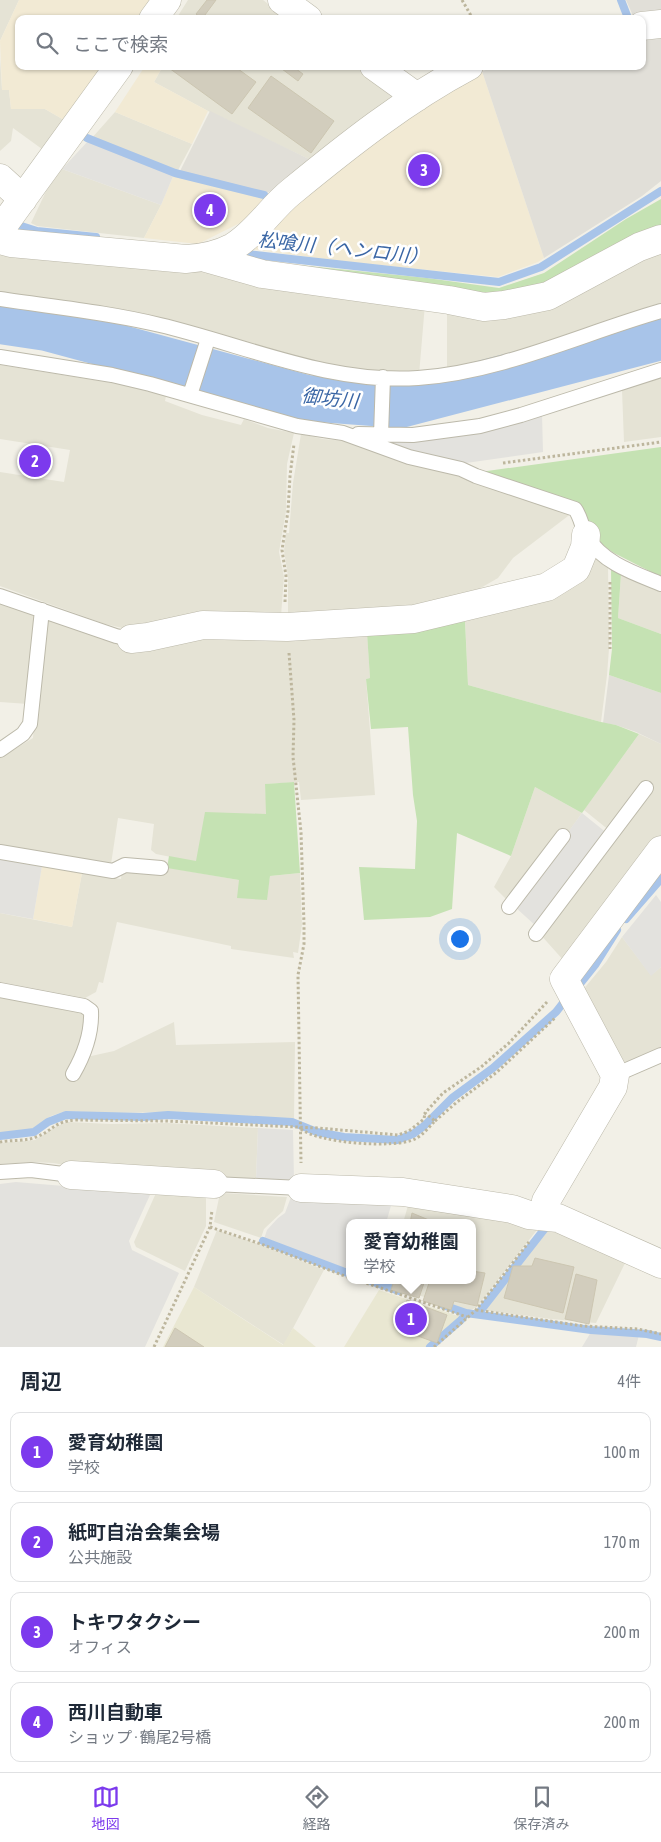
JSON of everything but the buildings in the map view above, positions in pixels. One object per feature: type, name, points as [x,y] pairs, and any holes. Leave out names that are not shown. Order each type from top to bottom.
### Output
[{"type":"street","points":[[156,15],[167,0]]},
{"type":"street","points":[[282,0],[303,15]]},
{"type":"street","points":[[646,26],[661,24]]},
{"type":"street","points":[[8,222],[116,70]]},
{"type":"street","points":[[379,70],[416,97]]},
{"type":"street","points":[[0,178],[11,243],[186,259],[218,253],[246,238],[290,193],[395,111],[462,70]]},
{"type":"street","points":[[218,253],[262,274],[449,300],[484,307],[548,296],[638,247],[661,239]]},
{"type":"street","points":[[131,639],[203,625],[287,627],[414,620],[547,587],[576,569],[585,547],[586,535]]},
{"type":"street","points":[[543,1216],[546,1201],[613,1087],[615,1075],[569,990],[661,850]]},
{"type":"street","points":[[71,1175],[214,1184]]},
{"type":"street","points":[[301,1188],[403,1192],[512,1210],[529,1215],[558,1218],[661,1264]]},
{"type":"lane","points":[[0,299],[107,314],[161,325],[328,372],[358,376],[416,378],[443,375],[499,363],[661,311]]},
{"type":"lane","points":[[190,395],[208,339]]},
{"type":"lane","points":[[0,357],[112,374],[297,426],[342,433],[381,435],[413,435],[480,426],[521,415],[661,370]]},
{"type":"lane","points":[[381,435],[383,377]]},
{"type":"lane","points":[[342,433],[409,456],[462,469],[476,476],[574,509],[586,535],[595,548],[609,560],[661,584]]},
{"type":"lane","points":[[0,596],[116,636],[131,639]]},
{"type":"lane","points":[[0,750],[22,734],[30,724],[42,610]]},
{"type":"lane","points":[[536,934],[646,788]]},
{"type":"lane","points":[[510,908],[563,836]]},
{"type":"lane","points":[[0,852],[113,871],[125,865],[161,868]]},
{"type":"lane","points":[[0,990],[84,1006],[91,1011],[92,1020],[82,1058],[73,1074]]},
{"type":"lane","points":[[615,1075],[661,1055]]},
{"type":"lane","points":[[0,1172],[31,1170],[71,1175]]},
{"type":"lane","points":[[214,1184],[301,1188]]},
{"type":"path","points":[[462,0],[471,15]]},
{"type":"path","points":[[297,426],[282,550],[286,576],[285,615],[294,720],[293,757],[301,832],[304,924],[298,975],[301,1188]]},
{"type":"path","points":[[462,469],[661,442]]},
{"type":"path","points":[[609,560],[610,649]]},
{"type":"path","points":[[300,1128],[308,1134],[344,1142],[398,1144],[414,1140],[457,1102],[497,1072],[569,990]]},
{"type":"path","points":[[0,1142],[35,1138],[56,1124],[68,1120],[167,1121],[300,1128],[398,1136],[415,1127],[424,1119],[425,1113],[443,1093],[509,1043],[544,1006],[569,990]]},
{"type":"path","points":[[425,1113],[436,1121]]},
{"type":"path","points":[[154,1347],[210,1228],[214,1184]]},
{"type":"path","points":[[434,1347],[476,1310],[542,1226],[543,1216]]},
{"type":"path","points":[[210,1228],[262,1244],[346,1276]]},
{"type":"path","points":[[369,1284],[467,1317]]},
{"type":"path","points":[[476,1310],[584,1326],[638,1329],[661,1334]]},
{"type":"shaded area","points":[[0,0],[19,0],[0,41]]},
{"type":"shaded area","points":[[19,0],[150,0],[140,15],[15,15],[15,70],[99,70],[64,120],[45,109],[11,109],[9,90],[2,90],[0,41]]},
{"type":"shaded area","points":[[188,0],[263,0],[283,15],[179,15]]},
{"type":"shaded area","points":[[626,0],[661,0],[661,13],[646,16],[633,15]]},
{"type":"shaded area","points":[[661,33],[661,181],[642,196],[544,258],[482,71],[646,70],[646,35]]},
{"type":"shaded area","points":[[0,58],[2,90],[9,90],[11,109],[45,109],[64,120],[42,149],[13,128],[11,141],[0,151]]},
{"type":"shaded area","points":[[142,70],[161,70],[154,82],[208,111],[192,144],[115,112]]},
{"type":"shaded area","points":[[161,70],[360,70],[391,92],[391,100],[313,161],[208,111],[154,82]]},
{"type":"shaded area","points":[[482,71],[544,258],[498,277],[338,261],[253,249],[253,243],[337,165]]},
{"type":"shaded area","points":[[210,111],[313,161],[278,188],[264,194],[179,173]]},
{"type":"shaded area","points":[[115,112],[192,144],[177,172],[91,139]]},
{"type":"shaded area","points":[[89,140],[174,174],[161,205],[62,169]]},
{"type":"shaded area","points":[[62,169],[161,205],[144,238],[37,226],[31,223],[50,183]]},
{"type":"shaded area","points":[[174,174],[273,199],[258,214],[198,244],[144,238]]},
{"type":"shaded area","points":[[661,247],[661,309],[447,372],[447,308]]},
{"type":"shaded area","points":[[0,251],[183,267],[215,275],[425,304],[419,375],[389,376],[253,351],[0,296]]},
{"type":"shaded area","points":[[0,365],[119,384],[166,396],[165,401],[202,415],[241,425],[244,419],[268,428],[294,433],[287,464],[286,511],[279,552],[284,577],[281,616],[127,629],[105,624],[0,586],[0,472],[64,482],[70,450],[0,439]]},
{"type":"shaded area","points":[[661,378],[661,437],[624,442],[622,390]]},
{"type":"shaded area","points":[[542,414],[543,452],[459,464],[379,442],[451,437],[482,431]]},
{"type":"shaded area","points":[[301,434],[344,441],[463,475],[572,513],[513,558],[498,578],[458,601],[419,608],[288,615],[288,577],[284,551],[286,533],[289,533],[293,483]]},
{"type":"shaded area","points":[[594,556],[608,565],[609,649],[601,722],[468,685],[465,618],[586,577]]},
{"type":"shaded area","points":[[621,574],[661,590],[661,634],[618,618]]},
{"type":"shaded area","points":[[0,601],[37,614],[28,704],[0,702]]},
{"type":"shaded area","points":[[44,618],[121,645],[217,637],[367,633],[370,678],[366,679],[375,795],[301,800],[299,782],[265,784],[267,814],[244,815],[196,862],[156,854],[151,850],[154,824],[118,818],[111,864],[0,846],[0,758],[33,738]]},
{"type":"shaded area","points":[[609,675],[661,693],[661,744],[636,732],[603,723]]},
{"type":"shaded area","points":[[639,734],[661,744],[661,838],[565,962],[539,933],[610,831],[584,810]]},
{"type":"shaded area","points":[[535,787],[582,813],[565,837],[509,902],[494,887],[511,856]]},
{"type":"shaded area","points":[[582,813],[608,834],[537,927],[514,906]]},
{"type":"shaded area","points":[[0,859],[42,866],[33,919],[0,913]]},
{"type":"shaded area","points":[[147,864],[239,880],[266,900],[270,876],[300,873],[302,925],[298,953],[293,952],[294,958],[231,949],[231,946],[117,922],[103,983],[99,982],[96,992],[85,998],[0,982],[0,913],[72,927],[82,873],[121,879],[122,865]]},
{"type":"shaded area","points":[[42,866],[82,873],[72,927],[33,919]]},
{"type":"shaded area","points":[[656,895],[661,902],[661,967],[651,976],[622,937]]},
{"type":"shaded area","points":[[622,937],[651,975],[661,967],[661,1047],[622,1064],[582,991],[606,962]]},
{"type":"shaded area","points":[[0,998],[83,1013],[86,1019],[82,1058],[114,1051],[174,1022],[176,1045],[295,1042],[294,1119],[180,1112],[107,1113],[66,1111],[51,1116],[32,1129],[0,1133]]},
{"type":"shaded area","points":[[68,1122],[111,1124],[167,1123],[258,1128],[256,1179],[71,1166],[53,1163],[0,1164],[0,1143],[35,1140],[57,1126]]},
{"type":"shaded area","points":[[258,1128],[293,1130],[294,1180],[256,1179]]},
{"type":"shaded area","points":[[16,1182],[148,1193],[150,1195],[129,1241],[132,1250],[179,1273],[145,1347],[0,1347],[0,1184]]},
{"type":"shaded area","points":[[156,1193],[206,1195],[206,1226],[185,1271],[136,1247],[134,1242]]},
{"type":"shaded area","points":[[220,1193],[287,1197],[283,1211],[264,1229],[261,1238],[214,1222]]},
{"type":"shaded area","points":[[291,1197],[392,1202],[387,1219],[346,1219],[346,1270],[264,1239],[267,1230],[285,1213]]},
{"type":"shaded area","points":[[409,1202],[540,1226],[476,1308],[466,1311],[385,1284],[476,1284],[476,1219],[404,1219]]},
{"type":"shaded area","points":[[547,1228],[626,1261],[596,1323],[483,1310]]},
{"type":"shaded area","points":[[217,1230],[324,1270],[284,1345],[194,1287]]},
{"type":"shaded area","points":[[194,1287],[283,1345],[293,1328],[316,1347],[163,1347]]},
{"type":"shaded area","points":[[379,1290],[461,1317],[428,1347],[344,1347]]},
{"type":"shaded area","points":[[591,1332],[639,1335],[636,1347],[582,1347]]},
{"type":"green space","points":[[661,199],[661,231],[569,277],[502,298],[248,260],[427,278],[499,288],[544,273],[626,219]]},
{"type":"green space","points":[[661,447],[661,577],[602,545],[581,508],[480,472]]},
{"type":"green space","points":[[611,568],[621,574],[618,618],[661,634],[661,693],[609,675],[612,649]]},
{"type":"green space","points":[[465,621],[468,685],[616,725],[639,734],[582,813],[535,787],[511,856],[457,833],[452,909],[430,917],[364,920],[359,867],[415,869],[417,821],[413,795],[408,727],[371,729],[366,679],[370,678],[367,633]]},
{"type":"green space","points":[[294,782],[300,873],[270,876],[267,900],[237,898],[239,880],[167,868],[169,856],[196,861],[205,812],[266,814],[265,784]]},
{"type":"waterway","points":[[621,0],[627,15]]},
{"type":"waterway","points":[[87,138],[175,173],[264,195]]},
{"type":"waterway","name":"松喰川（ヘンロ川）","points":[[237,253],[499,282],[541,267],[661,191]]},
{"type":"waterway","name":"松喰川（ヘンロ川）","points":[[12,223],[37,231],[96,237]]},
{"type":"waterway","name":"御坊川","points":[[0,321],[47,328],[306,398],[400,405],[661,337]]},
{"type":"waterway","points":[[626,919],[661,879]]},
{"type":"waterway","points":[[575,990],[595,965],[617,930]]},
{"type":"waterway","points":[[0,1136],[34,1132],[48,1122],[66,1115],[143,1117],[168,1115],[292,1122],[317,1132],[344,1137],[397,1140],[413,1134],[424,1126],[452,1098],[493,1068],[556,1012],[567,998]]},
{"type":"waterway","points":[[478,1314],[546,1227]]},
{"type":"waterway","points":[[263,1241],[346,1272]]},
{"type":"waterway","points":[[379,1284],[399,1291]]},
{"type":"waterway","points":[[443,1305],[466,1313],[591,1330],[647,1334],[661,1337]]},
{"type":"waterway","points":[[430,1347],[461,1320],[466,1313]]},
{"type":"place","name":"トキワタクシー","points":[[424,170]]},
{"type":"place","name":"西川自動車","points":[[210,210]]},
{"type":"place","name":"紙町自治会集会場","points":[[35,461]]},
{"type":"place","name":"愛育幼稚園","points":[[411,1319]]}]
